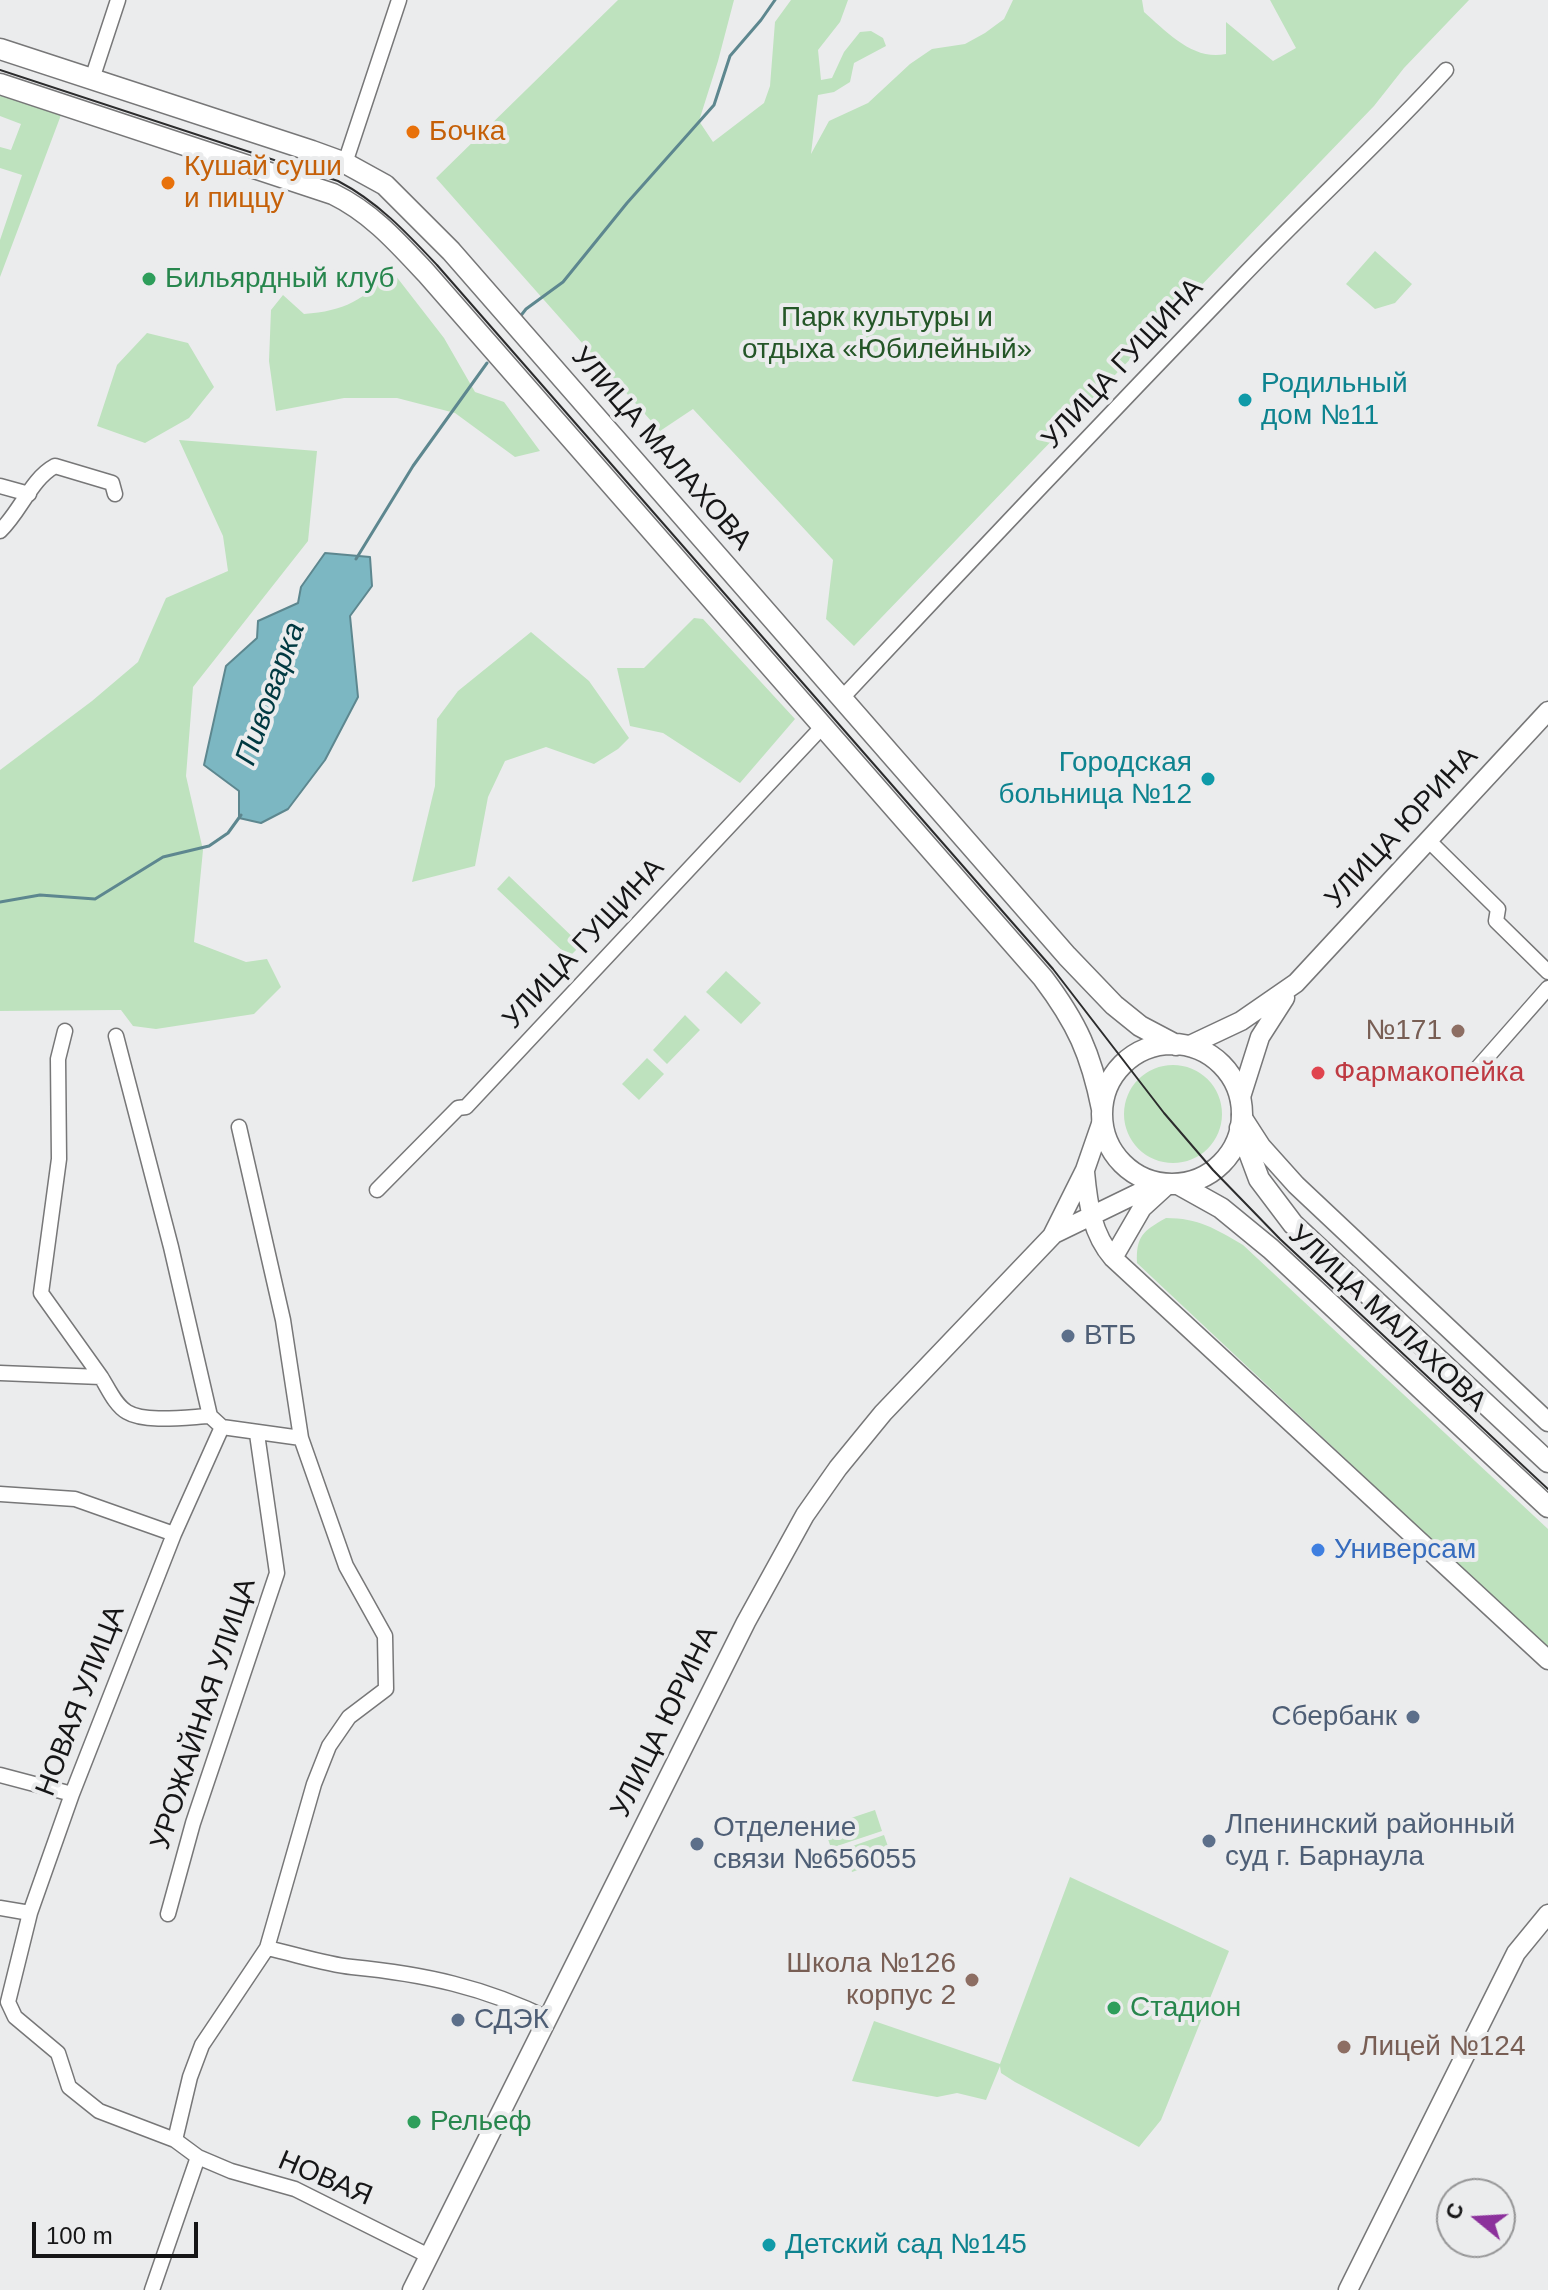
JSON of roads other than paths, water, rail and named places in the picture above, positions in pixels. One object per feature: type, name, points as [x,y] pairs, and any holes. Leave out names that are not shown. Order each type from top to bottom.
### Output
[{"type":"main road","name":"УЛИЦА МАЛАХОВА","points":[[0,49],[345,163],[385,185],[451,251],[1067,956],[1140,1026],[1182,1046]]},
{"type":"main road","points":[[0,84],[302,182],[333,194],[368,214],[427,274],[1043,978],[1063,1005],[1087,1048],[1105,1136],[1120,1161],[1132,1171],[1169,1183],[1202,1177],[1228,1155],[1240,1115]]},
{"type":"main road","name":"УЛИЦА ЮРИНА","points":[[1240,1115],[1260,1037],[1296,983],[1548,711]]},
{"type":"main road","name":"УЛИЦА ЮРИНА","points":[[1182,1046],[1241,1021],[1296,983]]},
{"type":"main road","points":[[1102,1115],[1109,1083],[1126,1062],[1152,1047],[1182,1046],[1200,1050],[1230,1076],[1240,1115],[1261,1146],[1296,1185],[1548,1422]]},
{"type":"main road","name":"УЛИЦА ЮРИНА","points":[[1052,1236],[1085,1170],[1102,1115]]},
{"type":"main road","name":"УЛИЦА МАЛАХОВА","points":[[1240,1115],[1259,1179],[1293,1224],[1548,1462]]},
{"type":"main road","points":[[1085,1170],[1095,1231],[1113,1258],[1548,1660]]},
{"type":"main road","name":"УЛИЦА МАЛАХОВА","points":[[1169,1183],[1221,1208],[1271,1249],[1548,1507]]},
{"type":"main road","points":[[1113,1258],[1142,1208],[1169,1183]]},
{"type":"main road","name":"УЛИЦА ЮРИНА","points":[[412,2290],[746,1622],[805,1515],[883,1413],[1052,1236],[1091,1214],[1169,1183]]},
{"type":"main road","points":[[1348,2290],[1516,1953],[1548,1914]]},
{"type":"street","points":[[92,79],[118,0]]},
{"type":"street","points":[[345,163],[399,0]]},
{"type":"street","name":"УЛИЦА ГУЩИНА","points":[[842,698],[1237,281],[1322,194],[1402,119],[1446,70]]},
{"type":"street","points":[[0,531],[14,518],[38,477],[55,466],[112,483],[115,494]]},
{"type":"street","points":[[0,486],[29,494]]},
{"type":"street","name":"УЛИЦА ГУЩИНА","points":[[377,1190],[458,1108],[466,1107],[480,1093],[823,726]]},
{"type":"street","points":[[1429,841],[1498,909],[1496,921],[1548,972]]},
{"type":"street","points":[[1474,1072],[1548,988]]},
{"type":"street","points":[[65,1031],[58,1059],[59,1159],[41,1293],[117,1403],[128,1413],[146,1418],[210,1416]]},
{"type":"street","points":[[116,1036],[171,1247],[210,1416],[222,1427],[301,1438]]},
{"type":"street","points":[[175,2140],[190,2077],[202,2045],[267,1948],[314,1784],[329,1746],[349,1717],[386,1689],[385,1636],[346,1566],[301,1438],[283,1320],[239,1127]]},
{"type":"street","points":[[0,1373],[101,1377]]},
{"type":"street","name":"НОВАЯ УЛИЦА","points":[[8,2002],[30,1913],[72,1794],[174,1534],[222,1427]]},
{"type":"street","name":"УРОЖАЙНАЯ УЛИЦА","points":[[168,1914],[193,1823],[277,1573],[257,1434]]},
{"type":"street","points":[[0,1494],[75,1499],[174,1534]]},
{"type":"street","points":[[0,1775],[72,1794]]},
{"type":"street","points":[[0,1908],[30,1913]]},
{"type":"street","points":[[267,1948],[350,1967],[371,1967],[477,1988],[549,2019]]},
{"type":"street","name":"НОВАЯ","points":[[8,2002],[15,2017],[58,2053],[69,2087],[99,2111],[175,2140],[198,2157],[231,2171],[295,2189],[429,2256]]},
{"type":"street","points":[[152,2290],[198,2157]]},
{"type":"water","points":[[325,553],[370,557],[372,586],[350,616],[358,697],[325,760],[288,809],[261,823],[239,818],[239,791],[204,765],[226,666],[257,638],[258,621],[298,603],[301,587]]},
{"type":"waterway","name":"Пивоварка","points":[[519,318],[526,309],[563,282],[627,203],[714,105],[730,56],[775,0]]},
{"type":"waterway","name":"Пивоварка","points":[[356,559],[413,466],[487,363]]},
{"type":"waterway","name":"Пивоварка","points":[[0,902],[40,895],[95,899],[163,857],[209,846],[228,833],[241,815]]},
{"type":"tram line","points":[[0,70],[338,181],[391,218],[437,265],[1053,969],[1164,1113],[1213,1170],[1280,1239],[1548,1489]]},
{"type":"place","name":"Бочка","points":[[413,132]]},
{"type":"place","name":"Кушай суши и пиццу","points":[[168,183]]},
{"type":"place","name":"Бильярдный клуб","points":[[149,279]]},
{"type":"place","name":"Родильный дом №11","points":[[1245,400]]},
{"type":"place","name":"Городская больница №12","points":[[1208,779]]},
{"type":"place","name":"№171","points":[[1458,1031]]},
{"type":"place","name":"Фармакопейка","points":[[1318,1073]]},
{"type":"place","name":"ВТБ","points":[[1068,1336]]},
{"type":"place","name":"Универсам","points":[[1318,1550]]},
{"type":"place","name":"Сбербанк","points":[[1413,1717]]},
{"type":"place","name":"Лпенинский районный суд г. Барнаула","points":[[1209,1841]]},
{"type":"place","name":"Отделение связи №656055","points":[[697,1844]]},
{"type":"place","name":"Школа №126 корпус 2","points":[[972,1980]]},
{"type":"place","name":"Стадион","points":[[1114,2008]]},
{"type":"place","name":"СДЭК","points":[[458,2020]]},
{"type":"place","name":"Лицей №124","points":[[1344,2047]]},
{"type":"place","name":"Рельеф","points":[[414,2122]]},
{"type":"place","name":"Детский сад №145","points":[[769,2245]]},
{"type":"park label","name":"Парк культуры и отдыха «Юбилейный»","points":[[887,334]]}]
